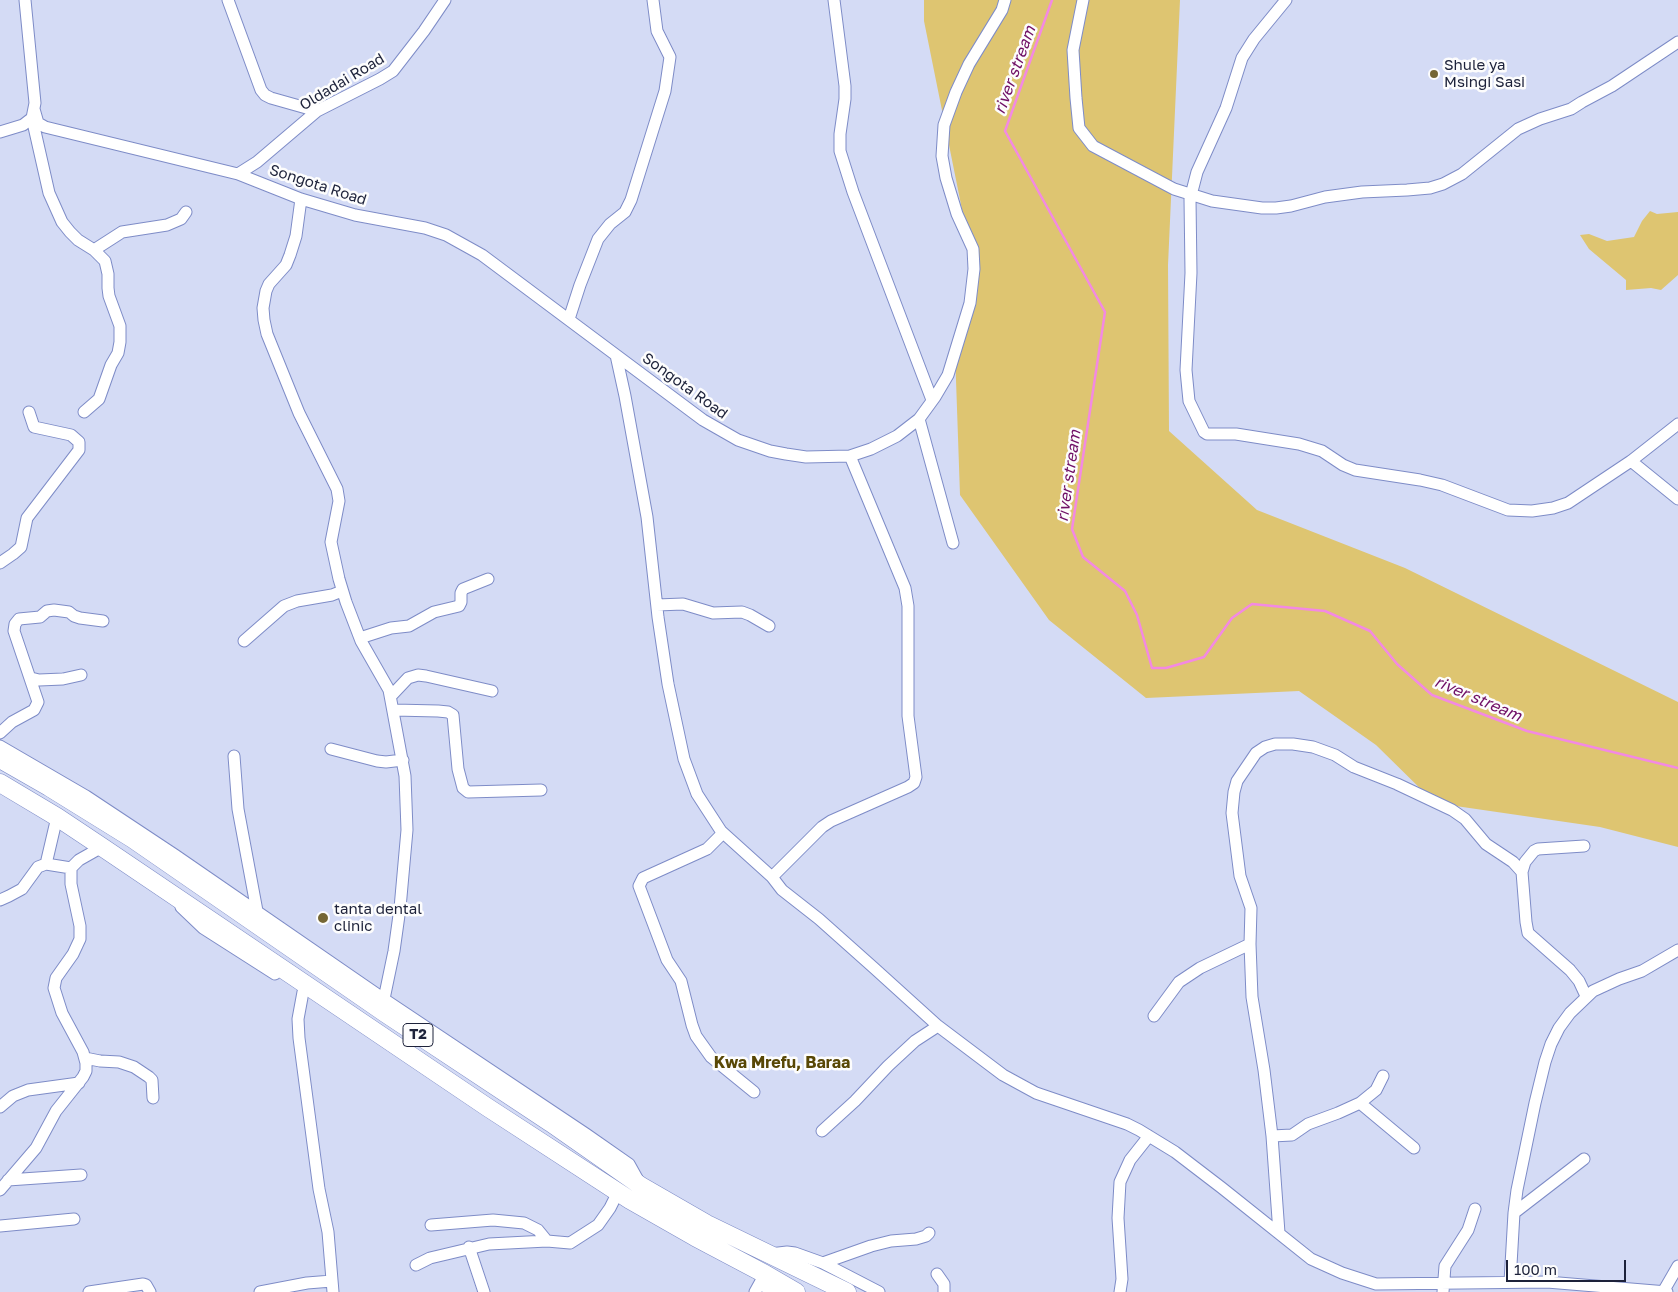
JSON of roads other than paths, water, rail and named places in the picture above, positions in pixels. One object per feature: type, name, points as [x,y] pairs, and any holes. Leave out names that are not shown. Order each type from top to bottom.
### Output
[{"type":"highway","name":"T2","points":[[0,759],[133,839],[385,1013],[551,1123],[641,1186],[707,1224],[847,1292]]},
{"type":"highway","name":"T2","points":[[0,783],[57,817],[487,1107],[618,1192],[695,1237],[760,1283],[796,1292]]},
{"type":"highway","points":[[487,1107],[500,1090]]},
{"type":"highway","points":[[538,1140],[551,1123]]},
{"type":"street","points":[[25,0],[35,103],[33,114],[49,193],[62,222],[70,232],[105,261],[108,288],[120,326],[118,354],[111,365],[99,399],[84,412]]},
{"type":"street","points":[[228,0],[260,90],[271,98],[317,111]]},
{"type":"street","name":"Oldadai Road","points":[[238,174],[257,162],[317,111],[392,71],[408,53],[444,0]]},
{"type":"street","points":[[569,319],[598,239],[610,224],[625,212],[631,200],[665,91],[670,57],[657,31],[653,0]]},
{"type":"street","points":[[834,0],[845,86],[840,134],[842,156],[853,192],[932,400]]},
{"type":"street","name":"Songota Road","points":[[33,114],[38,123],[45,127],[238,174],[301,199],[355,214],[425,228],[446,235],[482,255],[703,420],[738,440],[770,451],[786,454],[815,457],[850,456],[872,449],[897,436],[919,419],[948,375],[970,303],[974,269],[973,249],[957,214],[946,178],[942,156],[944,125],[969,64],[993,26],[1006,0]]},
{"type":"street","points":[[1083,0],[1073,50],[1079,128],[1093,146],[1174,189],[1228,204],[1276,208],[1325,197],[1371,191],[1430,188],[1443,184],[1462,174],[1518,129],[1570,109],[1612,86],[1678,42]]},
{"type":"street","points":[[1286,0],[1242,58],[1226,108],[1197,172],[1191,194],[1189,205],[1191,273],[1186,370],[1189,401],[1205,433],[1236,434],[1299,444],[1322,451],[1343,465],[1355,470],[1442,485],[1508,510],[1521,512],[1542,510],[1568,503],[1631,461],[1678,424]]},
{"type":"street","points":[[0,132],[22,125],[33,114]]},
{"type":"street","points":[[301,199],[296,236],[290,255],[286,265],[269,284],[266,291],[263,308],[264,320],[299,413],[337,489],[338,501],[332,542],[342,591],[360,638],[391,696],[403,760],[407,830],[399,917],[384,999]]},
{"type":"street","points":[[94,250],[122,232],[167,225],[181,219],[186,212]]},
{"type":"street","points":[[616,355],[647,517],[668,684],[684,759],[697,794],[723,833],[772,877],[782,890],[819,919],[938,1026],[1003,1075],[1022,1086],[1082,1110],[1127,1124],[1149,1136],[1183,1158],[1311,1260],[1364,1281],[1443,1288],[1510,1282],[1547,1282],[1664,1292],[1678,1266]]},
{"type":"street","points":[[0,562],[21,547],[27,518],[79,450],[79,442],[71,435],[34,427],[29,412]]},
{"type":"street","points":[[919,419],[953,543]]},
{"type":"street","points":[[772,877],[822,827],[831,821],[908,787],[914,783],[916,777],[908,716],[908,606],[905,588],[850,456]]},
{"type":"street","points":[[1631,461],[1678,499]]},
{"type":"street","points":[[360,638],[395,627],[410,626],[434,612],[459,606],[463,589],[488,578]]},
{"type":"street","points":[[244,641],[284,606],[297,601],[332,595],[342,591]]},
{"type":"street","points":[[657,605],[683,604],[696,606],[713,613],[742,612],[769,626]]},
{"type":"street","points":[[0,733],[12,722],[36,707],[37,698],[14,630],[15,624],[19,619],[40,617],[47,611],[54,610],[69,612],[80,618],[103,620]]},
{"type":"street","points":[[31,678],[39,680],[62,679],[81,675]]},
{"type":"street","points":[[391,696],[408,678],[418,675],[492,691]]},
{"type":"street","points":[[394,710],[448,712],[453,716],[458,769],[464,788],[468,792],[540,790]]},
{"type":"street","points":[[1279,1233],[1272,1136],[1252,997],[1251,908],[1240,876],[1232,813],[1237,781],[1256,753],[1269,745],[1293,744],[1313,747],[1335,755],[1354,767],[1397,784],[1452,810],[1465,818],[1486,844],[1513,862],[1522,872]]},
{"type":"street","points":[[0,746],[86,796],[175,855],[629,1164],[641,1186]]},
{"type":"street","points":[[331,749],[377,761],[403,760]]},
{"type":"street","points":[[234,756],[238,809],[257,911]]},
{"type":"street","points":[[46,864],[57,817]]},
{"type":"street","points":[[723,833],[707,850],[643,878],[640,886],[667,960],[681,981],[696,1036],[711,1057],[754,1092]]},
{"type":"street","points":[[1584,846],[1536,850],[1525,862],[1522,872],[1528,934],[1570,970],[1579,981],[1586,996]]},
{"type":"street","points":[[0,1190],[36,1148],[56,1111],[79,1083],[86,1071],[85,1058],[62,1013],[54,988],[56,978],[73,954],[80,939],[80,926],[71,884],[71,868],[79,860],[102,847]]},
{"type":"street","points":[[0,900],[22,889],[38,867],[46,864],[71,868]]},
{"type":"street","points":[[166,891],[203,928],[303,992],[457,1096],[487,1107]]},
{"type":"street","points":[[1154,1016],[1183,978],[1250,944]]},
{"type":"street","points":[[1510,1282],[1514,1213],[1535,1103],[1551,1044],[1559,1028],[1586,996],[1602,986],[1642,971],[1678,950]]},
{"type":"street","points":[[260,1292],[307,1283],[332,1286],[328,1232],[319,1189],[299,1038],[298,1019],[303,992]]},
{"type":"street","points":[[822,1130],[855,1101],[914,1041],[938,1026]]},
{"type":"street","points":[[85,1058],[120,1062],[134,1067],[152,1080],[153,1098]]},
{"type":"street","points":[[1272,1136],[1292,1135],[1308,1124],[1360,1103],[1376,1090],[1383,1076]]},
{"type":"street","points":[[0,1107],[13,1096],[28,1090],[79,1083]]},
{"type":"street","points":[[1360,1103],[1414,1148]]},
{"type":"street","points":[[1120,1292],[1122,1279],[1118,1218],[1120,1182],[1130,1160],[1149,1136]]},
{"type":"street","points":[[1514,1213],[1584,1158]]},
{"type":"street","points":[[8,1180],[81,1175]]},
{"type":"street","points":[[416,1265],[430,1258],[489,1244],[547,1241],[570,1243],[594,1228],[603,1219],[618,1192]]},
{"type":"street","points":[[1443,1288],[1446,1263],[1468,1230],[1474,1209]]},
{"type":"street","points":[[0,1226],[74,1219]]},
{"type":"street","points":[[431,1225],[493,1220],[524,1223],[538,1230],[547,1241]]},
{"type":"street","points":[[823,1263],[871,1246],[926,1236],[929,1233]]},
{"type":"street","points":[[470,1248],[484,1292]]},
{"type":"street","points":[[768,1254],[787,1252],[823,1263],[879,1292]]},
{"type":"street","points":[[937,1274],[944,1284],[944,1292]]},
{"type":"street","points":[[760,1283],[774,1292]]},
{"type":"street","points":[[89,1292],[143,1284],[146,1285],[150,1292]]},
{"type":"waterway","name":"river stream","points":[[1052,0],[1005,131],[1105,312],[1072,529],[1083,557],[1125,591],[1137,615],[1152,668],[1166,668],[1204,657],[1232,618],[1252,604],[1325,611],[1370,631],[1397,664],[1432,695],[1527,731],[1678,768]]},
{"type":"place","name":"Shule ya Msingi Sasi","points":[[1434,74]]},
{"type":"place","name":"tanta dental clinic","points":[[323,918]]},
{"type":"district","name":"Kwa Mrefu, Baraa","points":[[782,1063]]}]
